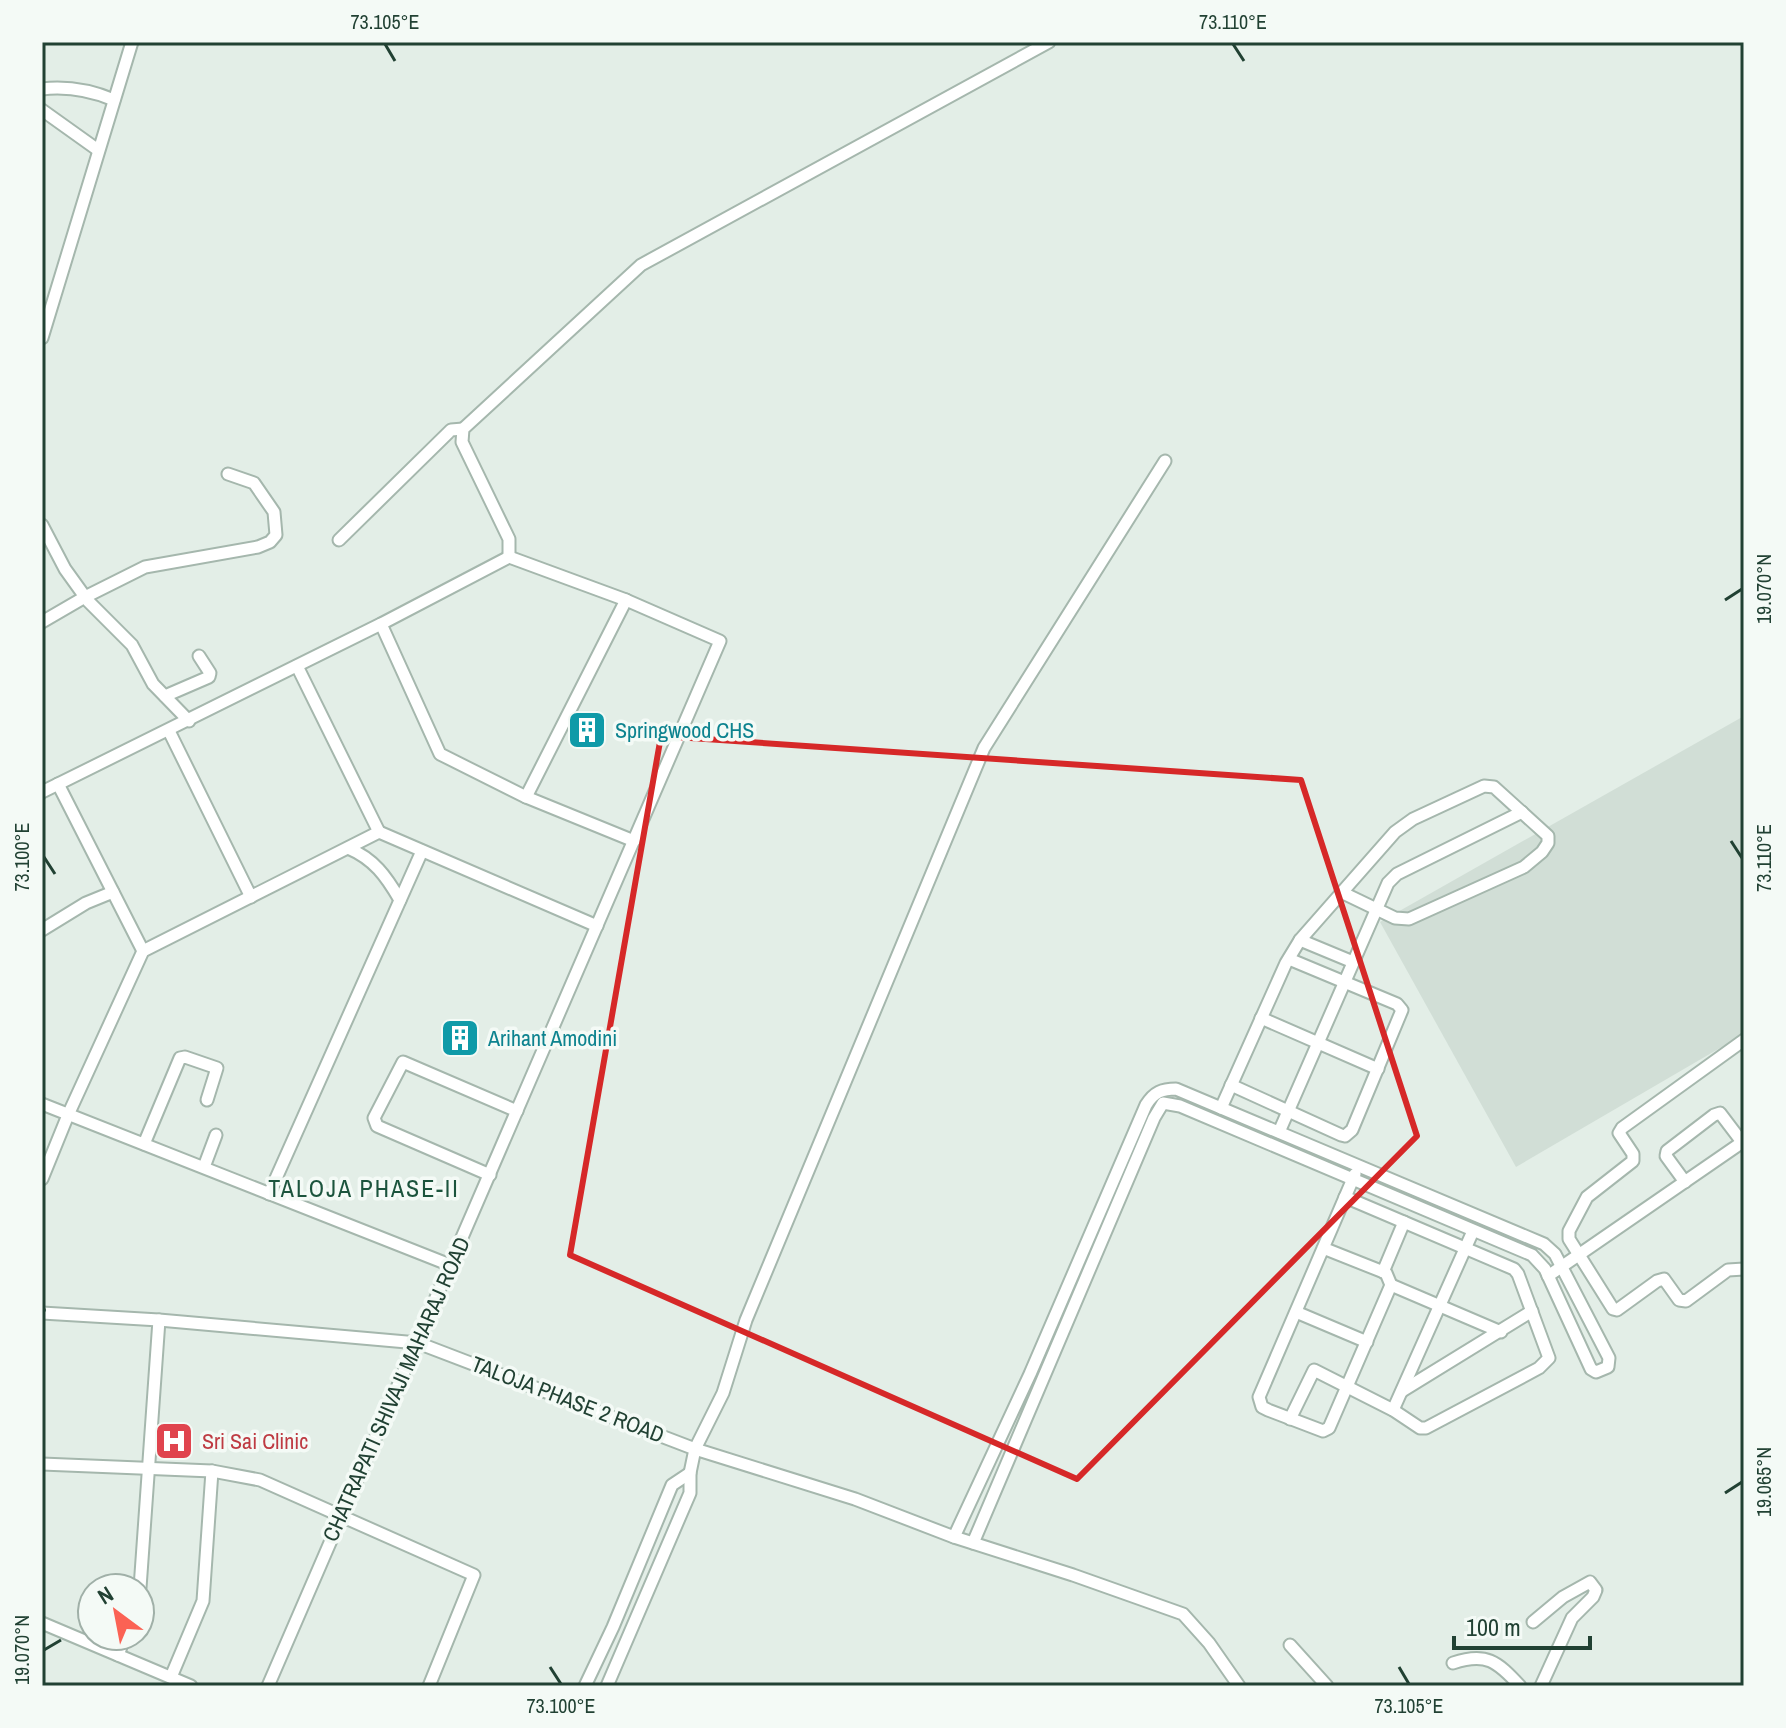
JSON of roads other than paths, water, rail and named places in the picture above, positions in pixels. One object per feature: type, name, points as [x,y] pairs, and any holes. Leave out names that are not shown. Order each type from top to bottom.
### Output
[{"type":"street","points":[[42,338],[132,42]]},
{"type":"street","points":[[339,540],[451,430],[463,429],[641,265],[1049,42]]},
{"type":"street","points":[[42,89],[64,87],[92,91],[114,100]]},
{"type":"street","points":[[42,110],[98,150]]},
{"type":"street","points":[[42,792],[189,721],[509,557],[509,539],[462,442],[463,429]]},
{"type":"street","points":[[607,1686],[690,1493],[695,1449],[723,1393],[746,1320],[984,748],[1165,461]]},
{"type":"street","points":[[42,622],[145,567],[237,552],[270,542],[276,535],[276,524],[274,512],[266,499],[254,483],[228,474]]},
{"type":"street","points":[[42,525],[65,569],[85,597],[132,645],[153,684],[189,721]]},
{"type":"street","name":"CHATRAPATI SHIVAJI MAHARAJ ROAD","points":[[268,1686],[720,641],[626,600],[509,557]]},
{"type":"street","points":[[526,797],[626,600]]},
{"type":"street","points":[[381,624],[440,754],[526,797],[634,841]]},
{"type":"street","points":[[165,696],[209,677],[210,673],[199,656]]},
{"type":"street","points":[[297,666],[379,832],[597,926]]},
{"type":"street","points":[[169,731],[251,897]]},
{"type":"street","points":[[58,784],[143,951]]},
{"type":"street","points":[[1221,1108],[1300,940],[1341,892],[1403,825],[1479,786],[1494,787],[1549,839],[1542,852],[1524,867],[1409,919],[1395,918],[1341,892]]},
{"type":"street","points":[[1279,1132],[1388,883],[1397,874],[1522,812]]},
{"type":"street","points":[[42,1179],[143,951],[379,832]]},
{"type":"street","points":[[348,848],[378,866],[400,900]]},
{"type":"street","points":[[269,1194],[422,851]]},
{"type":"street","points":[[42,930],[86,903],[113,892]]},
{"type":"street","points":[[1300,940],[1353,962]]},
{"type":"street","points":[[1231,1085],[1345,1136],[1352,1130],[1402,1013],[1401,1006],[1289,959]]},
{"type":"street","points":[[1261,1018],[1378,1069]]},
{"type":"street","points":[[1744,1040],[1622,1128],[1619,1133],[1633,1154],[1633,1161],[1587,1197],[1569,1231],[1569,1239],[1579,1256],[1613,1309],[1617,1310],[1657,1281],[1664,1279],[1679,1300],[1686,1301],[1728,1270],[1744,1269]]},
{"type":"street","points":[[144,1144],[180,1058],[217,1068],[207,1100]]},
{"type":"street","points":[[490,1175],[377,1126],[374,1118],[401,1063],[405,1062],[517,1111]]},
{"type":"street","points":[[954,1537],[1030,1374],[1146,1105],[1157,1092],[1176,1089],[1544,1244],[1555,1254],[1610,1362],[1603,1371],[1591,1369],[1548,1276],[1532,1255],[1180,1106],[1163,1103]]},
{"type":"street","points":[[1157,1092],[1163,1103]]},
{"type":"street","points":[[973,1543],[1147,1133],[1163,1103]]},
{"type":"street","points":[[42,1104],[450,1265]]},
{"type":"street","points":[[1548,1276],[1562,1268],[1685,1182],[1743,1141],[1720,1113],[1667,1151],[1666,1156],[1685,1182]]},
{"type":"street","points":[[204,1167],[216,1135]]},
{"type":"street","points":[[1323,1248],[1383,1272],[1389,1277],[1391,1285],[1326,1431],[1262,1407],[1259,1397],[1358,1166]]},
{"type":"street","points":[[1290,1419],[1314,1370],[1393,1410],[1420,1428],[1432,1427],[1546,1364],[1549,1358],[1514,1269],[1345,1197]]},
{"type":"street","points":[[1383,1272],[1404,1222]]},
{"type":"street","points":[[1393,1410],[1473,1231]]},
{"type":"street","points":[[1391,1285],[1501,1332]]},
{"type":"street","points":[[1401,1391],[1532,1311]]},
{"type":"street","points":[[1296,1312],[1367,1342]]},
{"type":"street","name":"TALOJA PHASE 2 ROAD","points":[[42,1313],[418,1343],[695,1449],[855,1499],[954,1537],[1183,1614],[1209,1643],[1239,1686]]},
{"type":"street","points":[[141,1572],[159,1320]]},
{"type":"street","points":[[1579,1345],[1596,1335]]},
{"type":"street","points":[[42,1464],[212,1471],[260,1480],[474,1575],[429,1686]]},
{"type":"street","points":[[171,1677],[203,1601],[212,1471]]},
{"type":"street","points":[[585,1686],[672,1485],[690,1473]]},
{"type":"street","points":[[1533,1622],[1580,1586],[1590,1582],[1596,1590],[1572,1618],[1541,1686]]},
{"type":"street","points":[[42,1623],[191,1686]]},
{"type":"street","points":[[1290,1645],[1327,1686]]},
{"type":"street","points":[[1453,1663],[1473,1656],[1486,1658],[1520,1686]]},
{"type":"place","name":"Springwood CHS","points":[[587,730]]},
{"type":"place","name":"Arihant Amodini","points":[[460,1038]]},
{"type":"place","name":"Sri Sai Clinic","points":[[174,1441]]},
{"type":"district","name":"TALOJA PHASE-II","points":[[364,1188]]}]
